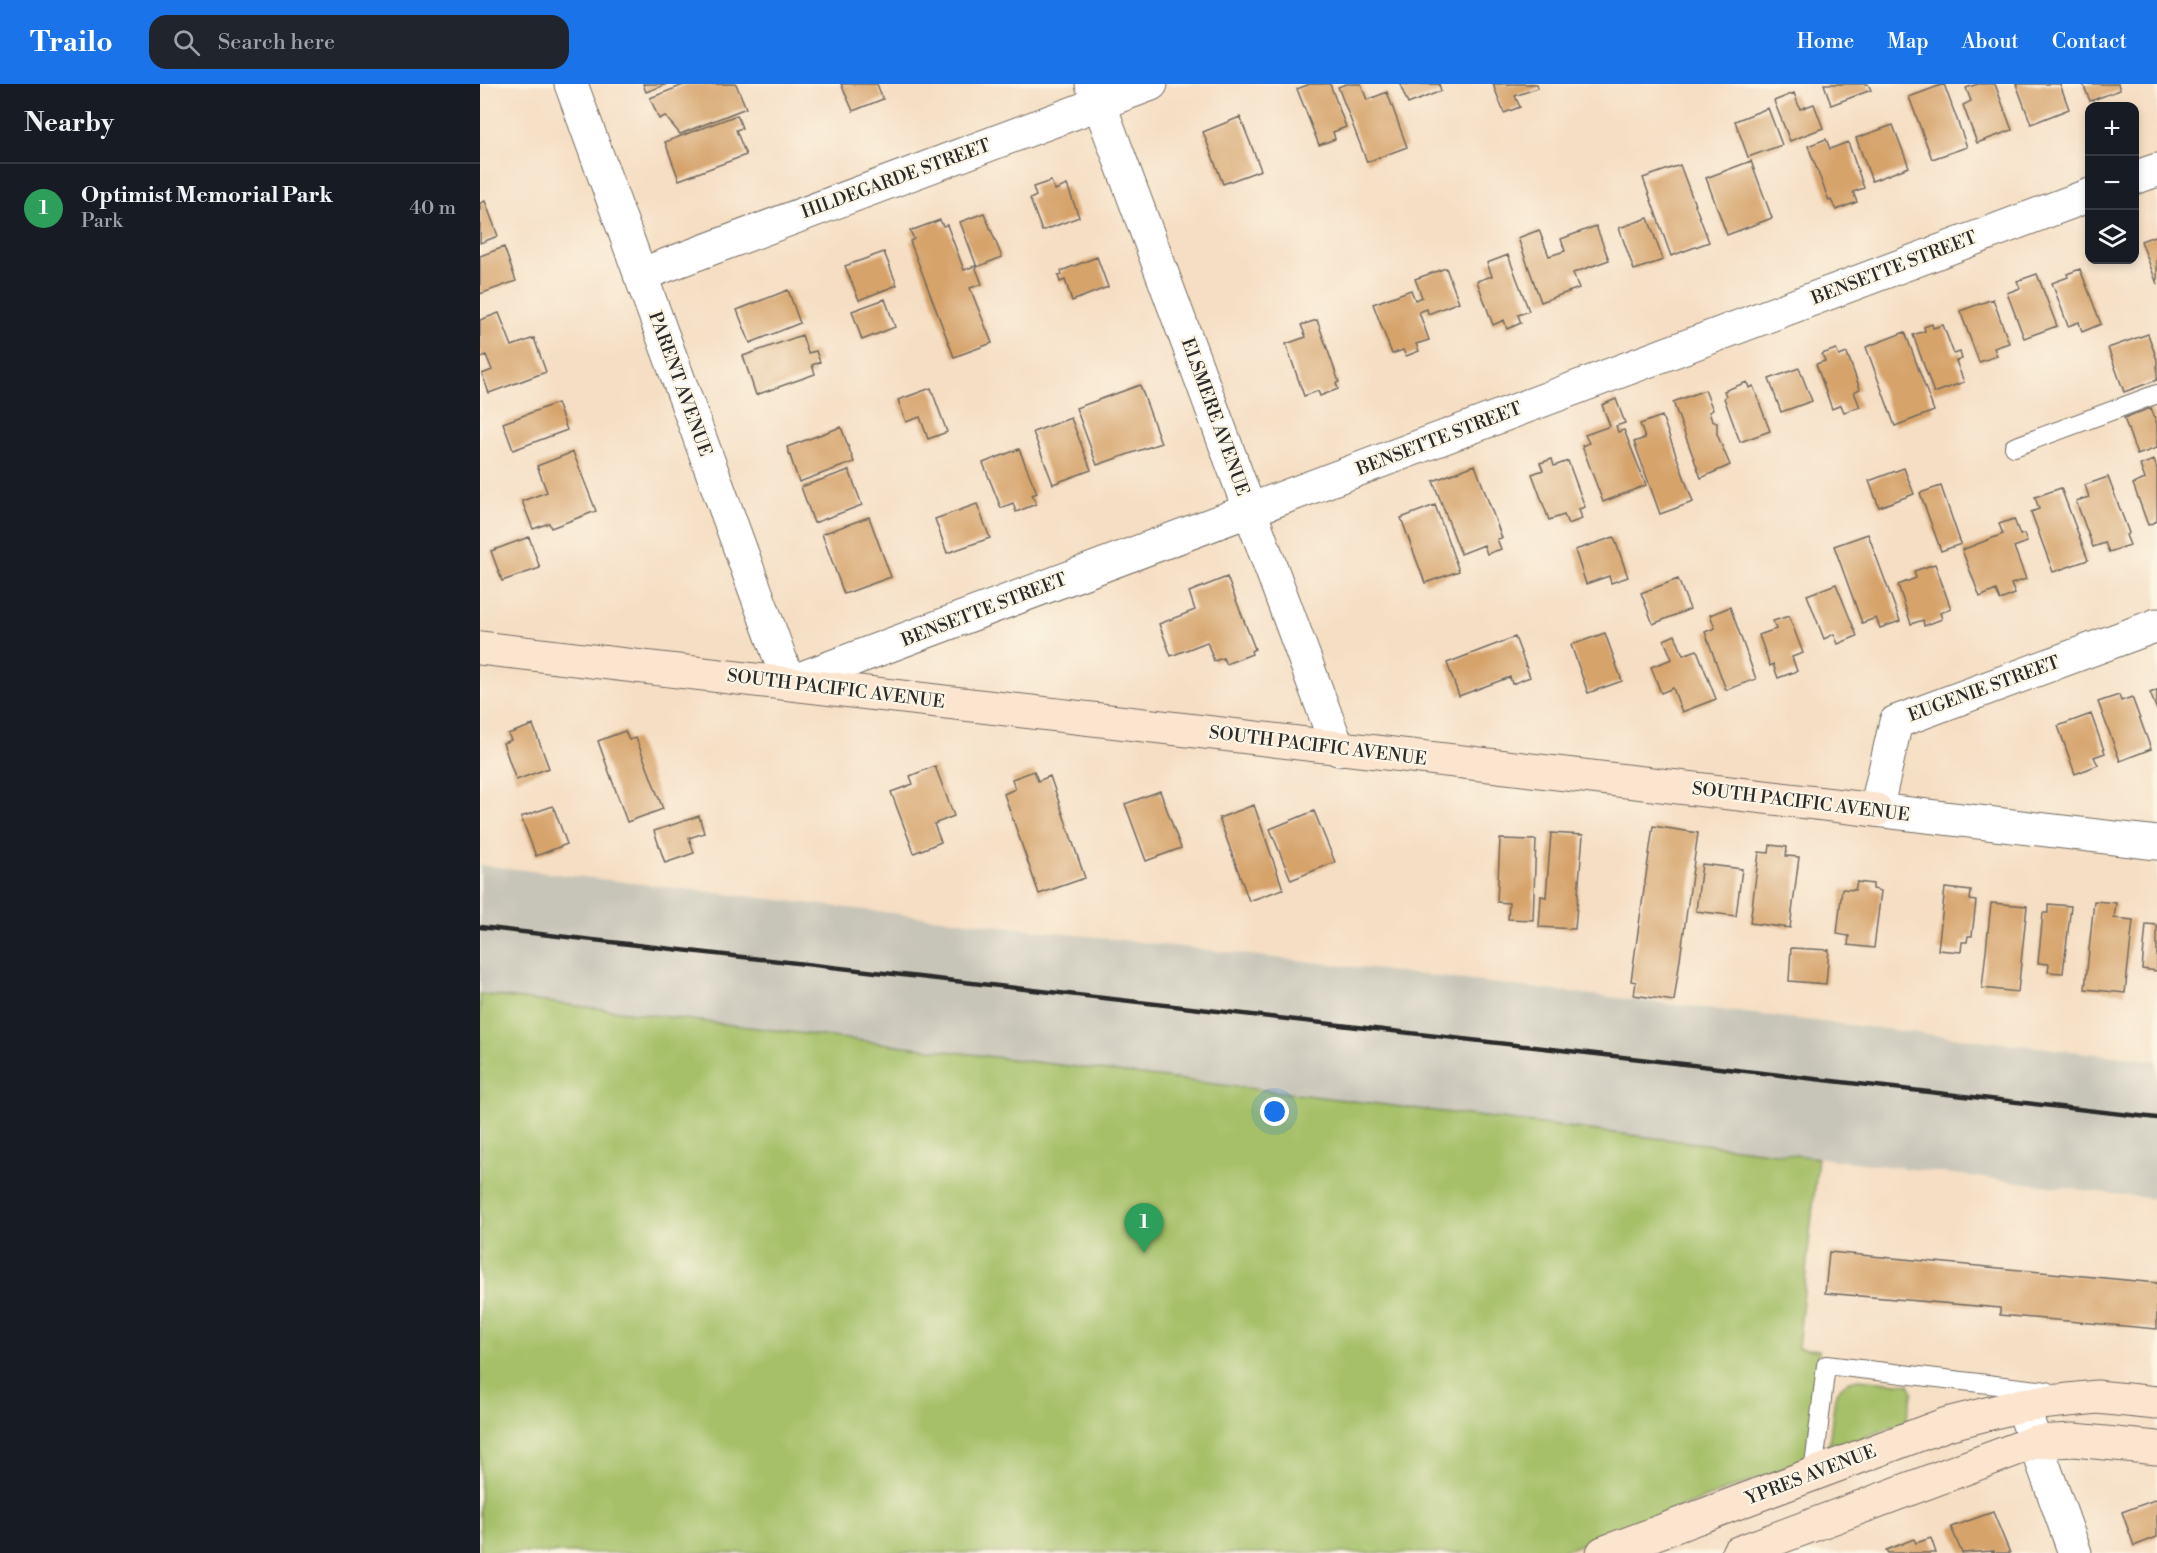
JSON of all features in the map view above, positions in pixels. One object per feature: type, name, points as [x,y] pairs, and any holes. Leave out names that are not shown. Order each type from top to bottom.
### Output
[{"type":"street","name":"PARENT AVENUE","points":[[571,84],[789,683]]},
{"type":"street","name":"HILDEGARDE STREET","points":[[640,275],[1095,94],[1151,84]]},
{"type":"street","name":"ELSMERE AVENUE","points":[[1095,94],[1338,749]]},
{"type":"street","points":[[2139,176],[2157,170]]},
{"type":"street","name":"BENSETTE STREET","points":[[789,683],[2085,197]]},
{"type":"street","name":"EUGENIE STREET","points":[[1876,810],[1896,722],[2157,625]]},
{"type":"street","name":"SOUTH PACIFIC AVENUE","points":[[480,648],[2157,843]]},
{"type":"street","name":"YPRES AVENUE","points":[[1606,1553],[1947,1424],[2022,1405],[2097,1397],[2157,1403]]},
{"type":"street","points":[[2022,1405],[2074,1553]]},
{"type":"street","points":[[1738,1553],[2035,1442],[2074,1440],[2157,1448]]},
{"type":"lane","points":[[2014,447],[2157,394]]},
{"type":"lane","points":[[1813,1475],[1826,1365],[2097,1397]]},
{"type":"shaded area","points":[[480,865],[2157,1061],[2157,1199],[480,994]]},
{"type":"green space","points":[[480,994],[1818,1158],[1798,1348],[1819,1350],[1808,1460],[1558,1553],[480,1553]]},
{"type":"green space","points":[[1859,1379],[1909,1384],[1913,1392],[1906,1421],[1828,1452],[1835,1396],[1844,1384]]},
{"type":"building","points":[[643,84],[667,84],[646,92]]},
{"type":"building","points":[[686,84],[736,84],[746,108],[680,134],[665,116],[659,119],[650,98]]},
{"type":"building","points":[[841,84],[877,84],[883,99],[853,111]]},
{"type":"building","points":[[1310,84],[1330,84],[1346,127],[1333,132],[1335,139],[1319,145],[1297,89]]},
{"type":"building","points":[[1346,84],[1361,84],[1367,100],[1387,92],[1407,147],[1367,162],[1338,87]]},
{"type":"building","points":[[1400,84],[1439,84],[1441,91],[1408,104]]},
{"type":"building","points":[[1493,84],[1537,84],[1538,88],[1515,96],[1520,107],[1504,113]]},
{"type":"building","points":[[1824,84],[1868,84],[1871,90],[1831,105]]},
{"type":"building","points":[[1944,84],[1967,147],[1932,159],[1909,97]]},
{"type":"building","points":[[1978,84],[1995,84],[2012,130],[1977,143],[1963,105],[1971,101],[1966,88]]},
{"type":"building","points":[[2016,84],[2060,84],[2069,109],[2031,124]]},
{"type":"building","points":[[2083,84],[2118,84],[2120,90],[2090,101]]},
{"type":"building","points":[[1794,93],[1800,109],[1814,104],[1823,128],[1790,141],[1774,101]]},
{"type":"building","points":[[1768,108],[1782,145],[1748,157],[1735,121]]},
{"type":"building","points":[[737,115],[742,128],[736,130],[746,155],[679,180],[665,142]]},
{"type":"building","points":[[1240,117],[1261,170],[1223,184],[1203,132]]},
{"type":"building","points":[[1893,125],[1909,167],[1872,181],[1856,138]]},
{"type":"building","points":[[1826,139],[1830,149],[1848,142],[1864,188],[1853,192],[1857,202],[1836,210],[1831,200],[1829,201],[1808,146]]},
{"type":"building","points":[[1751,161],[1772,218],[1727,235],[1706,178]]},
{"type":"building","points":[[1680,165],[1709,242],[1671,256],[1643,178]]},
{"type":"building","points":[[1051,181],[1055,190],[1067,185],[1079,217],[1042,231],[1030,199],[1036,196],[1033,187]]},
{"type":"building","points":[[485,201],[498,236],[480,243],[480,203]]},
{"type":"building","points":[[984,213],[1002,257],[977,267],[960,222]]},
{"type":"building","points":[[1648,218],[1663,260],[1634,270],[1619,228]]},
{"type":"building","points":[[940,220],[943,226],[947,225],[964,270],[975,266],[982,284],[970,288],[992,343],[954,357],[910,241],[914,239],[910,231]]},
{"type":"building","points":[[1596,226],[1609,260],[1573,273],[1579,288],[1541,302],[1518,238],[1539,230],[1549,256],[1565,251],[1561,239]]},
{"type":"building","points":[[2157,235],[2157,284],[2141,241]]},
{"type":"building","points":[[504,247],[516,281],[480,294],[480,256]]},
{"type":"building","points":[[884,252],[897,285],[859,300],[845,266]]},
{"type":"building","points":[[1508,255],[1529,311],[1518,315],[1521,323],[1507,329],[1504,320],[1493,325],[1477,281],[1492,276],[1487,263]]},
{"type":"building","points":[[1097,257],[1108,287],[1072,301],[1065,280],[1060,282],[1058,276],[1062,275],[1061,271]]},
{"type":"building","points":[[1446,268],[1459,302],[1428,314],[1427,309],[1419,312],[1429,340],[1416,344],[1419,351],[1406,356],[1403,350],[1392,354],[1373,304],[1411,290],[1415,300],[1422,297],[1415,279]]},
{"type":"building","points":[[2080,269],[2101,324],[2082,332],[2079,322],[2068,326],[2052,283]]},
{"type":"building","points":[[2037,274],[2057,326],[2024,338],[2007,293],[2020,288],[2017,281]]},
{"type":"building","points":[[788,290],[800,323],[750,343],[737,310]]},
{"type":"building","points":[[885,299],[895,327],[862,340],[852,311]]},
{"type":"building","points":[[1993,299],[2009,343],[1994,348],[1997,356],[1979,362],[1960,311]]},
{"type":"building","points":[[499,313],[512,346],[534,338],[546,372],[489,393],[482,374],[492,370],[486,355],[480,358],[480,320]]},
{"type":"building","points":[[1317,320],[1339,382],[1336,383],[1338,389],[1320,396],[1318,391],[1304,396],[1286,344],[1306,337],[1301,325]]},
{"type":"building","points":[[1932,324],[1933,328],[1943,325],[1954,354],[1960,352],[1962,359],[1956,361],[1964,382],[1934,393],[1913,335],[1925,331],[1924,327]]},
{"type":"building","points":[[1905,332],[1934,411],[1895,426],[1866,347]]},
{"type":"building","points":[[2148,334],[2157,360],[2157,380],[2124,392],[2108,348]]},
{"type":"building","points":[[802,335],[808,353],[816,351],[820,362],[812,365],[815,374],[756,395],[743,356]]},
{"type":"building","points":[[1836,349],[1839,356],[1847,353],[1860,389],[1854,392],[1860,407],[1844,412],[1841,405],[1832,409],[1816,364],[1825,361],[1822,354]]},
{"type":"building","points":[[1799,368],[1812,401],[1781,412],[1769,379]]},
{"type":"building","points":[[1747,382],[1749,388],[1753,386],[1770,431],[1740,442],[1724,398],[1726,396],[1724,391]]},
{"type":"building","points":[[1140,385],[1161,443],[1097,465],[1076,408]]},
{"type":"building","points":[[931,388],[947,432],[928,439],[920,417],[906,422],[898,400]]},
{"type":"building","points":[[1705,390],[1713,410],[1709,412],[1712,421],[1717,423],[1717,434],[1730,465],[1701,478],[1673,402]]},
{"type":"building","points":[[1616,399],[1625,423],[1616,426],[1618,432],[1624,430],[1646,485],[1603,502],[1582,446],[1589,443],[1585,435],[1610,426],[1602,405]]},
{"type":"building","points":[[557,403],[567,430],[513,450],[503,423]]},
{"type":"building","points":[[2151,408],[2157,424],[2157,448],[2137,455],[2124,418]]},
{"type":"building","points":[[1662,416],[1693,502],[1660,514],[1634,442],[1645,438],[1640,424]]},
{"type":"building","points":[[1071,418],[1091,470],[1053,484],[1033,432]]},
{"type":"building","points":[[841,427],[854,462],[799,482],[787,447]]},
{"type":"building","points":[[1019,449],[1037,493],[1032,495],[1036,504],[1016,512],[1013,503],[1001,508],[983,463]]},
{"type":"building","points":[[573,452],[596,511],[551,528],[549,523],[533,529],[522,501],[547,492],[537,466]]},
{"type":"building","points":[[1552,459],[1554,466],[1568,461],[1585,507],[1579,509],[1582,519],[1568,524],[1564,515],[1549,520],[1532,474],[1543,470],[1540,463]]},
{"type":"building","points":[[2154,460],[2157,469],[2157,521],[2148,525],[2133,484],[2145,479],[2140,465]]},
{"type":"building","points":[[1475,465],[1502,538],[1497,539],[1501,549],[1487,554],[1484,545],[1461,554],[1433,481]]},
{"type":"building","points":[[1904,468],[1914,494],[1879,507],[1869,481]]},
{"type":"building","points":[[849,470],[862,505],[814,523],[801,487]]},
{"type":"building","points":[[2108,477],[2129,533],[2126,535],[2130,545],[2109,552],[2105,543],[2093,547],[2076,501],[2089,497],[2085,485]]},
{"type":"building","points":[[1941,486],[1961,544],[1941,551],[1920,493]]},
{"type":"building","points":[[2061,488],[2088,560],[2053,572],[2031,512],[2039,509],[2035,497]]},
{"type":"building","points":[[977,504],[990,538],[947,553],[935,519]]},
{"type":"building","points":[[1435,505],[1459,571],[1425,583],[1401,518]]},
{"type":"building","points":[[869,517],[891,577],[844,594],[822,534]]},
{"type":"building","points":[[2014,519],[2020,535],[2024,534],[2027,542],[2014,547],[2026,579],[2011,584],[2015,594],[2000,600],[1996,590],[1980,597],[1962,550],[2003,534],[1999,524]]},
{"type":"building","points":[[1868,534],[1900,621],[1880,628],[1876,618],[1862,623],[1834,546]]},
{"type":"building","points":[[529,537],[540,568],[502,581],[491,551]]},
{"type":"building","points":[[1614,537],[1628,577],[1611,583],[1609,576],[1586,584],[1575,550]]},
{"type":"building","points":[[1935,564],[1951,609],[1940,613],[1942,619],[1924,626],[1923,620],[1911,624],[1898,585],[1916,578],[1914,571]]},
{"type":"building","points":[[1227,577],[1255,649],[1251,651],[1252,654],[1226,664],[1223,658],[1214,661],[1207,642],[1171,656],[1159,624],[1195,610],[1189,592]]},
{"type":"building","points":[[1678,579],[1690,609],[1653,624],[1641,593]]},
{"type":"building","points":[[1836,584],[1857,636],[1838,644],[1834,634],[1824,639],[1807,595]]},
{"type":"building","points":[[1730,607],[1756,679],[1726,690],[1705,632],[1715,628],[1710,615]]},
{"type":"building","points":[[1789,616],[1803,653],[1792,657],[1797,671],[1778,678],[1773,664],[1770,666],[1759,635],[1776,629],[1773,621]]},
{"type":"building","points":[[1605,633],[1622,681],[1588,693],[1571,645]]},
{"type":"building","points":[[1675,635],[1683,655],[1697,650],[1716,699],[1682,712],[1673,688],[1661,693],[1651,667],[1672,659],[1664,640]]},
{"type":"building","points":[[1515,637],[1530,677],[1512,684],[1510,677],[1459,696],[1447,663]]},
{"type":"building","points":[[2157,690],[2157,710],[2150,693]]},
{"type":"building","points":[[2119,695],[2121,701],[2132,697],[2151,749],[2120,761],[2098,702]]},
{"type":"building","points":[[2091,714],[2105,753],[2094,757],[2098,765],[2075,774],[2058,726]]},
{"type":"building","points":[[533,725],[549,768],[516,780],[503,743],[511,740],[508,734]]},
{"type":"building","points":[[625,731],[629,740],[636,738],[663,809],[627,822],[598,741]]},
{"type":"building","points":[[935,766],[954,816],[934,824],[941,842],[914,853],[891,792],[913,784],[910,776]]},
{"type":"building","points":[[1034,771],[1038,781],[1050,776],[1085,878],[1039,894],[1004,794],[1015,789],[1012,779]]},
{"type":"building","points":[[1160,791],[1181,848],[1146,861],[1125,804]]},
{"type":"building","points":[[1254,805],[1283,889],[1249,901],[1219,818]]},
{"type":"building","points":[[553,806],[567,844],[536,856],[521,817]]},
{"type":"building","points":[[1314,811],[1335,862],[1291,880],[1270,829]]},
{"type":"building","points":[[699,816],[704,833],[689,838],[694,853],[665,863],[654,831]]},
{"type":"building","points":[[1653,826],[1698,833],[1674,1001],[1634,995],[1636,982],[1631,981]]},
{"type":"building","points":[[1551,833],[1583,835],[1575,929],[1539,927],[1541,896],[1546,897]]},
{"type":"building","points":[[1500,839],[1536,840],[1533,920],[1508,919],[1509,903],[1497,902]]},
{"type":"building","points":[[1770,845],[1787,847],[1786,856],[1799,857],[1790,928],[1750,923],[1759,852],[1769,853]]},
{"type":"building","points":[[1702,864],[1742,869],[1736,916],[1696,911]]},
{"type":"building","points":[[1857,882],[1873,884],[1873,889],[1881,891],[1874,948],[1848,945],[1849,936],[1837,934],[1842,889],[1855,890]]},
{"type":"building","points":[[1945,888],[1971,891],[1970,900],[1976,901],[1972,936],[1968,936],[1967,942],[1962,942],[1961,952],[1938,950]]},
{"type":"building","points":[[2094,901],[2116,903],[2114,918],[2133,920],[2125,993],[2085,989]]},
{"type":"building","points":[[1991,903],[2027,906],[2018,992],[1982,988]]},
{"type":"building","points":[[2048,904],[2071,906],[2063,973],[2048,972],[2049,964],[2038,963],[2043,913],[2048,913]]},
{"type":"building","points":[[2146,924],[2157,925],[2157,971],[2142,969]]},
{"type":"building","points":[[1791,948],[1829,950],[1826,984],[1789,981]]},
{"type":"building","points":[[1829,1252],[2157,1283],[2157,1329],[2000,1315],[2000,1308],[1825,1293]]},
{"type":"building","points":[[2157,1499],[2157,1537],[2134,1546],[2122,1512]]},
{"type":"building","points":[[1993,1512],[2010,1553],[1994,1553],[1994,1551],[1962,1553],[1951,1527]]},
{"type":"building","points":[[1931,1538],[1936,1553],[1888,1553],[1886,1550],[1914,1539],[1916,1543]]},
{"type":"railway","points":[[480,927],[2157,1118]]},
{"type":"place","name":"Optimist Memorial Park","points":[[1144,1253]]}]
